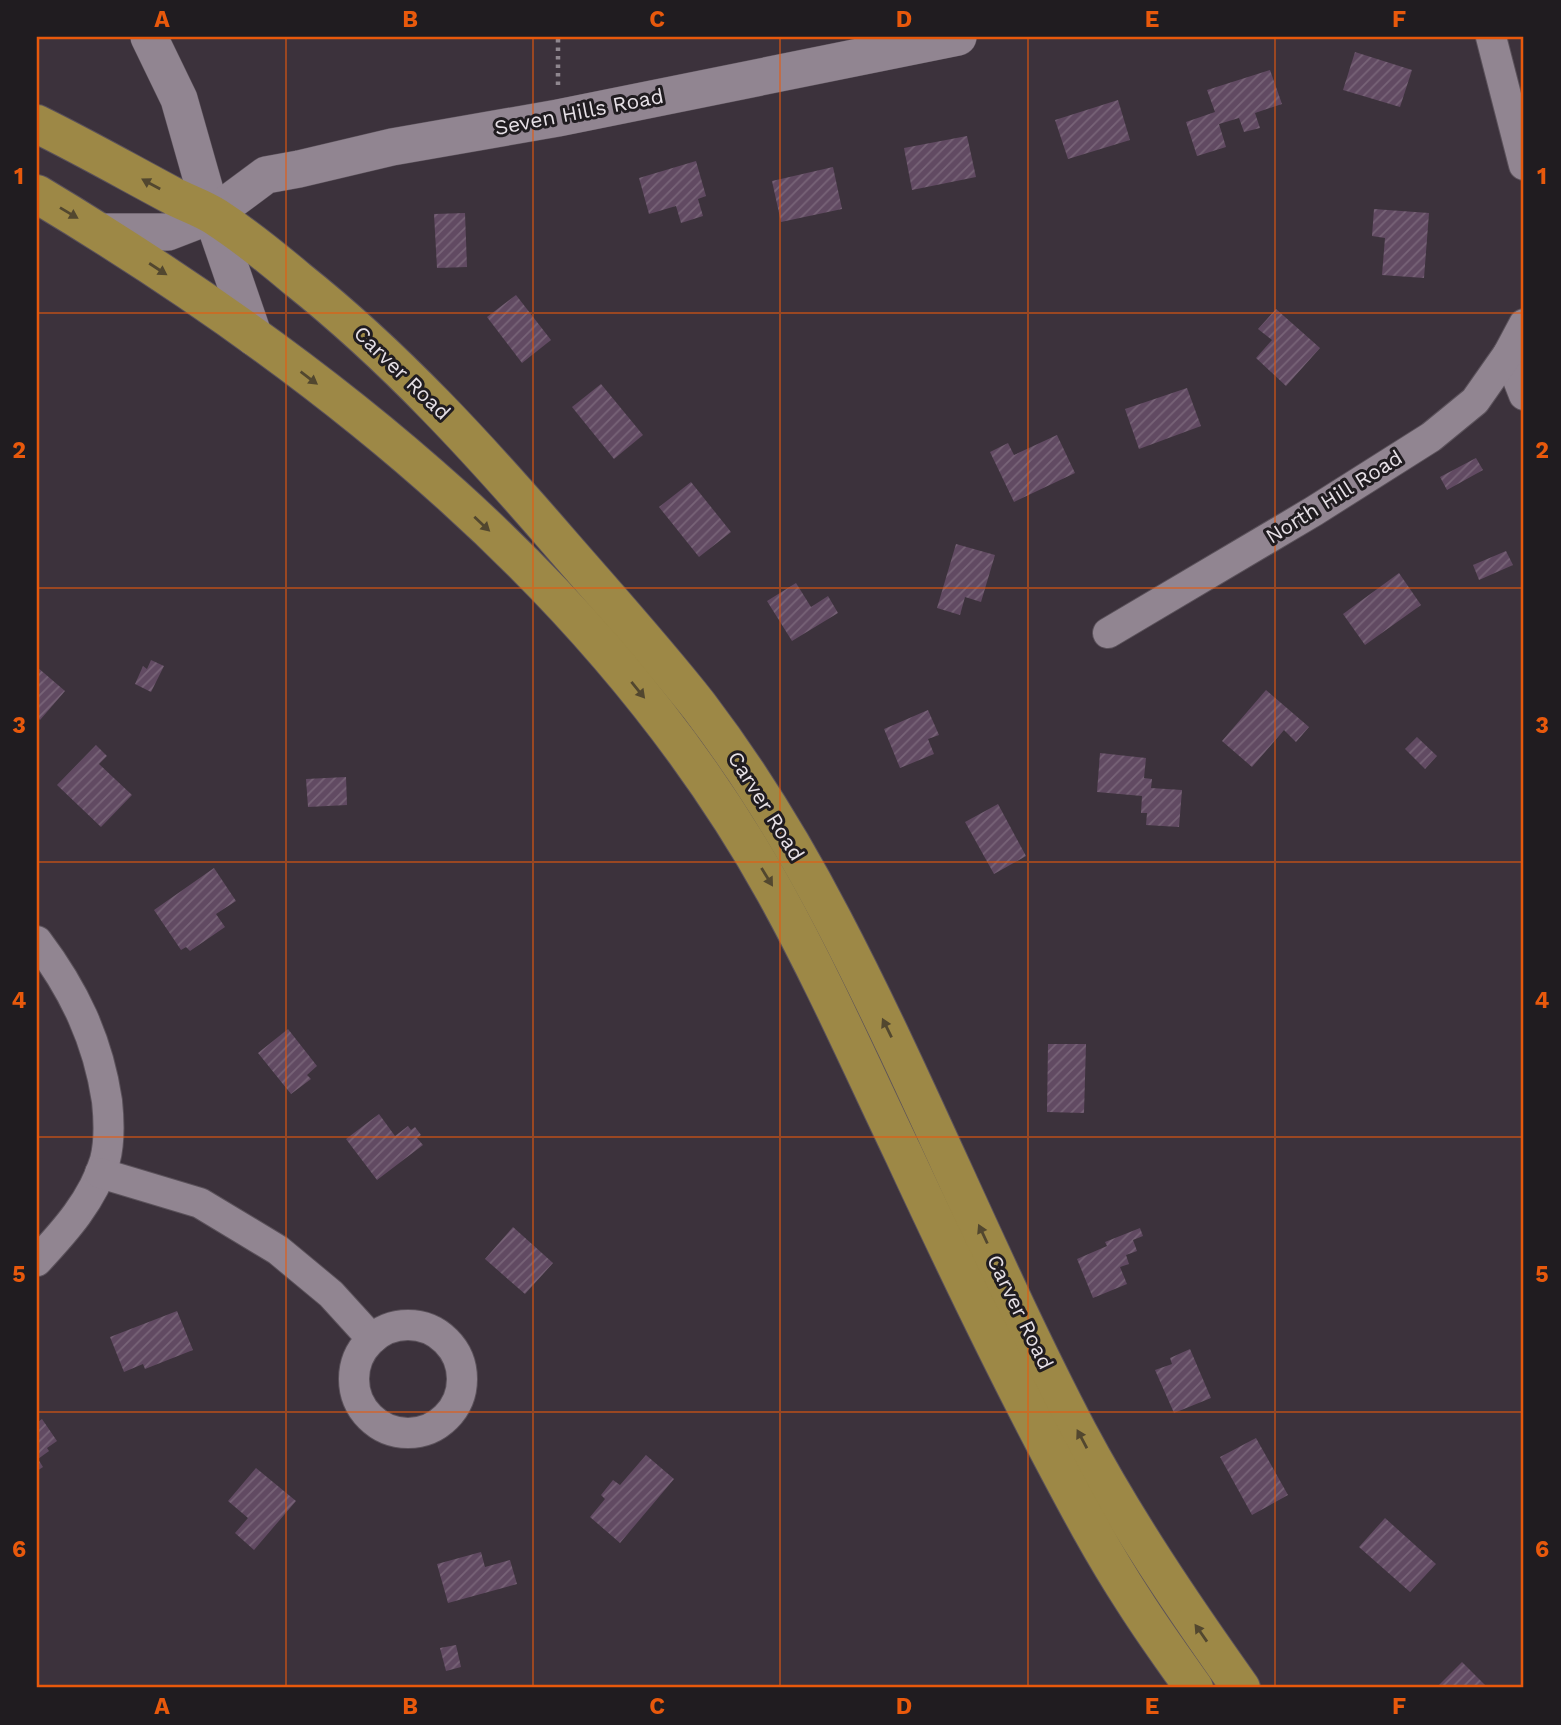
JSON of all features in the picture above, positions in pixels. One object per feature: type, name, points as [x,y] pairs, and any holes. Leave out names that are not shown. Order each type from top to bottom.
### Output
[{"type":"highway","name":"Carver Road","points":[[37,124],[212,215],[333,307],[407,375],[443,413],[518,494],[666,664],[733,753],[794,849],[859,970],[1021,1317],[1088,1449],[1167,1583],[1241,1688]]},
{"type":"highway","name":"Carver Road","points":[[37,194],[174,280],[343,404],[403,453],[535,575],[588,631],[638,690],[687,754],[773,887],[820,975],[981,1317],[1092,1533],[1133,1599],[1195,1688]]},
{"type":"street","points":[[149,37],[179,99],[212,215],[254,337]]},
{"type":"street","name":"Seven Hills Road","points":[[101,232],[168,232],[212,215],[266,175],[391,147],[558,118],[958,37]]},
{"type":"street","points":[[1491,37],[1524,165]]},
{"type":"street","name":"North Hill Road","points":[[1108,633],[1314,511],[1431,437],[1475,401],[1508,354],[1524,324]]},
{"type":"street","points":[[1508,354],[1524,395]]},
{"type":"street","points":[[37,941],[79,1007],[94,1043],[104,1081],[109,1120],[106,1158],[96,1184],[65,1232],[37,1261]]},
{"type":"street","points":[[100,1172],[200,1203],[278,1250],[331,1294],[372,1339]]},
{"type":"path","points":[[558,37],[558,118]]},
{"type":"building","points":[[1355,52],[1412,70],[1400,107],[1343,90]]},
{"type":"building","points":[[1270,70],[1282,104],[1255,113],[1260,128],[1244,132],[1239,118],[1219,124],[1226,147],[1197,156],[1186,122],[1215,112],[1207,90]]},
{"type":"building","points":[[1118,100],[1130,140],[1068,159],[1055,120]]},
{"type":"building","points":[[967,136],[976,177],[912,190],[904,148]]},
{"type":"building","points":[[696,161],[706,196],[698,199],[703,216],[681,223],[676,206],[649,214],[639,178]]},
{"type":"building","points":[[833,167],[842,209],[781,222],[772,181]]},
{"type":"building","points":[[1374,209],[1429,213],[1424,278],[1382,275],[1385,238],[1372,236]]},
{"type":"building","points":[[465,213],[467,267],[437,268],[434,214]]},
{"type":"building","points":[[516,295],[551,340],[522,363],[487,317]]},
{"type":"building","points":[[1276,309],[1320,348],[1286,386],[1256,358],[1272,340],[1258,329]]},
{"type":"building","points":[[601,384],[643,435],[614,459],[572,407]]},
{"type":"building","points":[[1187,388],[1201,426],[1139,449],[1125,409]]},
{"type":"building","points":[[1057,435],[1075,473],[1014,502],[990,452],[1008,443],[1014,455]]},
{"type":"building","points":[[1476,458],[1483,470],[1447,490],[1440,477]]},
{"type":"building","points":[[691,482],[731,532],[699,557],[659,507]]},
{"type":"building","points":[[956,544],[995,555],[981,602],[965,597],[960,615],[937,608]]},
{"type":"building","points":[[1506,551],[1513,565],[1479,580],[1473,565]]},
{"type":"building","points":[[1399,573],[1421,605],[1365,645],[1343,614]]},
{"type":"building","points":[[796,583],[811,607],[828,596],[838,613],[792,641],[767,601]]},
{"type":"building","points":[[151,660],[164,666],[151,692],[135,684],[143,666],[147,669]]},
{"type":"building","points":[[37,667],[65,691],[40,720],[37,717]]},
{"type":"building","points":[[1266,690],[1309,727],[1296,742],[1284,730],[1252,767],[1222,741]]},
{"type":"building","points":[[928,710],[939,735],[928,739],[934,754],[900,768],[884,729]]},
{"type":"building","points":[[1417,737],[1437,756],[1425,769],[1405,749]]},
{"type":"building","points":[[96,745],[107,756],[99,764],[132,795],[101,827],[57,785]]},
{"type":"building","points":[[1100,753],[1146,758],[1144,778],[1152,779],[1151,788],[1182,790],[1179,827],[1146,825],[1147,813],[1141,813],[1142,796],[1097,792]]},
{"type":"building","points":[[346,777],[347,805],[308,807],[306,779]]},
{"type":"building","points":[[998,804],[1026,856],[994,874],[965,822]]},
{"type":"building","points":[[214,868],[236,901],[216,914],[225,927],[190,951],[186,947],[181,950],[154,910]]},
{"type":"building","points":[[288,1029],[317,1066],[307,1075],[311,1079],[291,1094],[258,1053]]},
{"type":"building","points":[[1048,1044],[1086,1044],[1084,1113],[1047,1112]]},
{"type":"building","points":[[379,1114],[395,1136],[408,1126],[411,1130],[415,1127],[421,1135],[417,1138],[423,1145],[377,1180],[346,1139]]},
{"type":"building","points":[[513,1227],[553,1263],[525,1294],[485,1259]]},
{"type":"building","points":[[1140,1228],[1143,1236],[1133,1240],[1137,1251],[1126,1255],[1129,1264],[1120,1267],[1127,1284],[1093,1298],[1077,1259],[1107,1246],[1105,1242]]},
{"type":"building","points":[[177,1311],[193,1350],[145,1369],[143,1364],[124,1372],[110,1337]]},
{"type":"building","points":[[1190,1349],[1211,1398],[1174,1413],[1155,1370],[1172,1364],[1170,1358]]},
{"type":"building","points":[[42,1419],[57,1441],[38,1459],[43,1467],[37,1471],[37,1423]]},
{"type":"building","points":[[1256,1438],[1288,1495],[1252,1515],[1220,1457]]},
{"type":"building","points":[[646,1455],[674,1479],[620,1543],[590,1517],[605,1499],[601,1495],[613,1480],[620,1485]]},
{"type":"building","points":[[256,1468],[296,1501],[254,1550],[235,1533],[248,1518],[228,1501]]},
{"type":"building","points":[[1385,1518],[1436,1564],[1410,1592],[1359,1547]]},
{"type":"building","points":[[481,1552],[485,1567],[510,1560],[517,1584],[448,1603],[437,1564]]},
{"type":"building","points":[[456,1645],[461,1667],[446,1671],[440,1648]]},
{"type":"building","points":[[1462,1662],[1488,1688],[1436,1688]]}]
